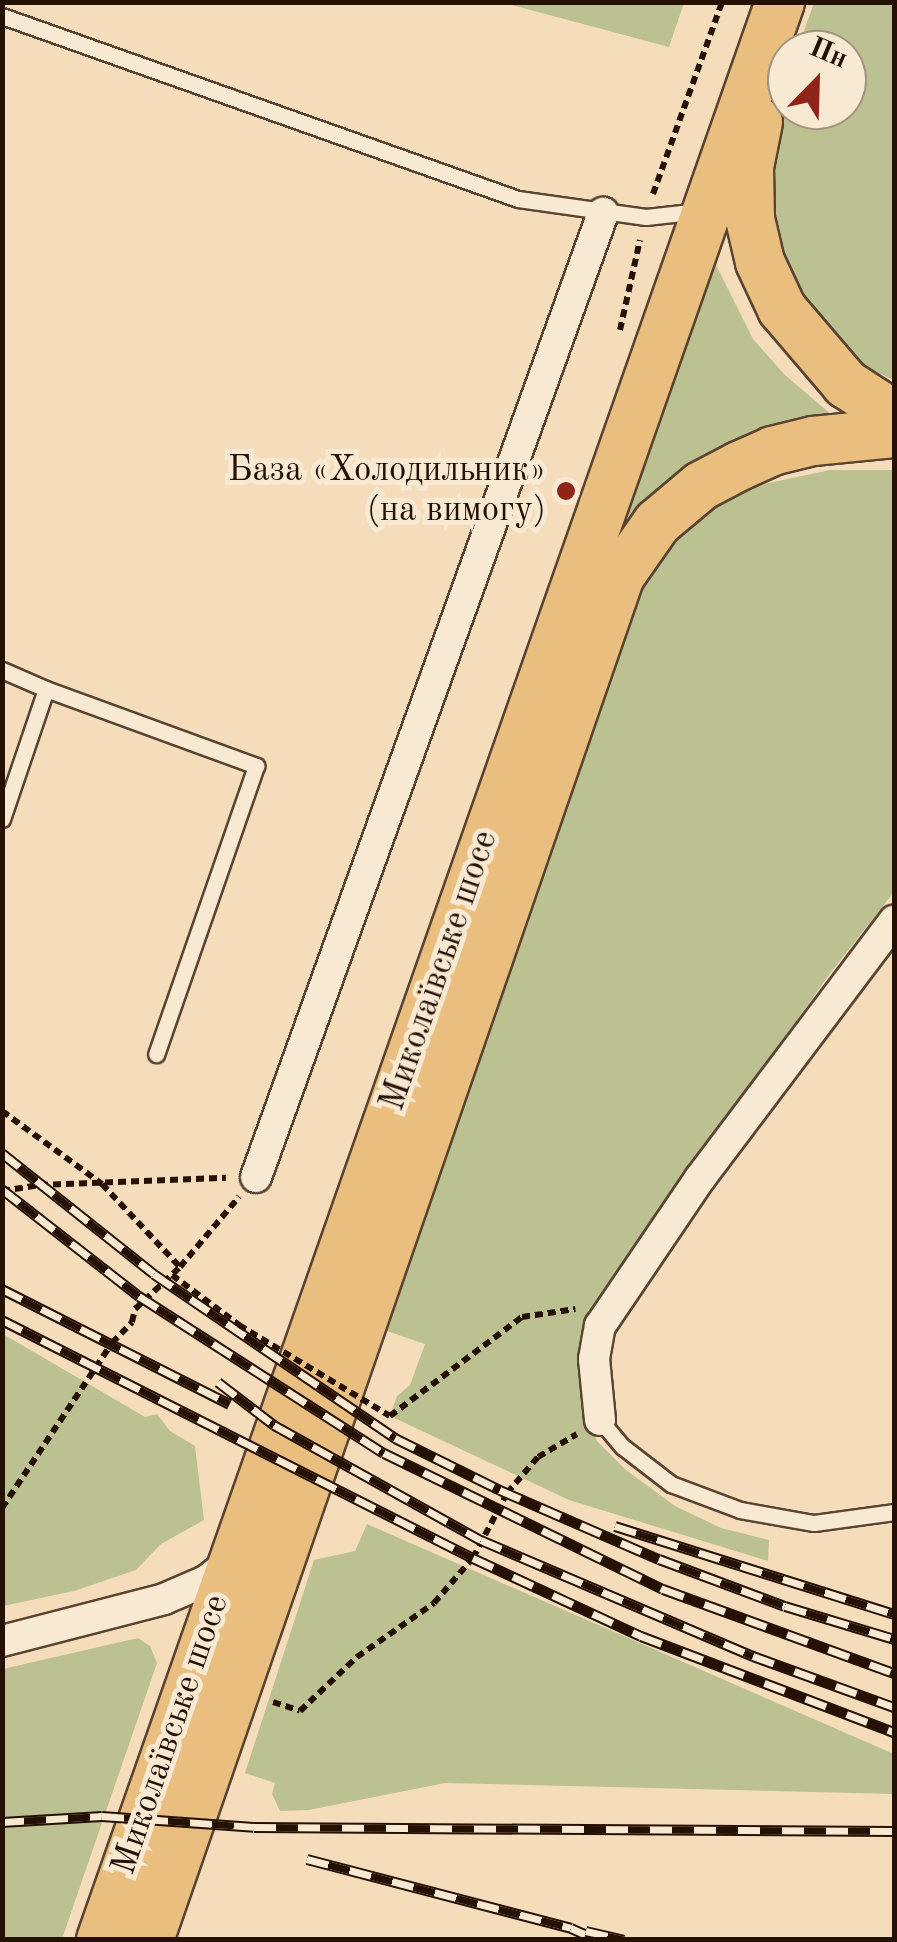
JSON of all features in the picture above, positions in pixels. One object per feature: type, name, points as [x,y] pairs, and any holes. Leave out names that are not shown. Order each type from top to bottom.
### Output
[{"type":"main road","name":"Миколаївське шосе","points":[[100,1940],[780,2]]},
{"type":"main road","points":[[790,2],[749,168],[750,219],[760,262],[782,309],[810,346],[846,384],[894,415]]},
{"type":"main road","name":"Миколаївське шосе","points":[[149,1940],[620,576],[657,523],[701,486],[739,466],[772,451],[813,441],[894,432]]},
{"type":"street","points":[[256,1177],[602,214]]},
{"type":"street","points":[[600,1420],[594,1359],[600,1326],[701,1177],[894,921]]},
{"type":"street","points":[[2,1641],[164,1599],[206,1581],[232,1561]]},
{"type":"lane","points":[[2,16],[518,199],[602,214],[646,216],[704,210]]},
{"type":"lane","points":[[2,670],[256,766],[156,1054]]},
{"type":"lane","points":[[2,820],[46,689]]},
{"type":"lane","points":[[600,1420],[623,1447],[672,1484],[740,1510],[814,1523],[894,1512]]},
{"type":"path","points":[[2,1111],[102,1184],[180,1267]]},
{"type":"path","points":[[2,1191],[256,1177]]},
{"type":"path","points":[[2,1508],[104,1354],[132,1322],[135,1309],[180,1267],[256,1177]]},
{"type":"path","points":[[172,1274],[239,1326],[390,1416],[522,1318],[614,1304]]},
{"type":"path","points":[[256,1697],[300,1710],[357,1657],[434,1603],[457,1582],[507,1494],[538,1457],[600,1420]]},
{"type":"green space","points":[[504,3],[684,3],[669,47]]},
{"type":"green space","points":[[814,3],[894,3],[894,380],[866,367],[808,310],[773,231],[769,148],[774,130],[867,130],[867,30],[804,30]]},
{"type":"green space","points":[[711,255],[753,339],[785,375],[832,415],[792,420],[715,450],[665,483],[617,526]]},
{"type":"green space","points":[[830,470],[894,470],[894,892],[828,976],[590,1315],[579,1354],[585,1413],[597,1441],[626,1470],[675,1506],[721,1528],[769,1540],[768,1561],[569,1500],[390,1416],[397,1396],[410,1385],[425,1344],[384,1330],[637,596],[682,530],[714,507],[760,485]]},
{"type":"green space","points":[[3,1334],[145,1417],[157,1414],[170,1431],[195,1446],[204,1520],[161,1544],[136,1570],[74,1591],[3,1606]]},
{"type":"green space","points":[[367,1524],[894,1754],[894,1794],[445,1783],[309,1810],[280,1811],[272,1794],[275,1783],[245,1773],[314,1560],[355,1551]]},
{"type":"green space","points":[[138,1638],[150,1646],[157,1663],[62,1939],[3,1939],[3,1669]]},
{"type":"railway","points":[[2,1153],[154,1274],[395,1438],[500,1490],[659,1559],[785,1606],[894,1639]]},
{"type":"railway","points":[[2,1189],[139,1296],[384,1453],[663,1589],[894,1673]]},
{"type":"railway","points":[[2,1289],[230,1404]]},
{"type":"railway","points":[[2,1320],[473,1558],[641,1636],[894,1732]]},
{"type":"railway","points":[[218,1382],[274,1425],[481,1540],[753,1656],[894,1707]]},
{"type":"railway","points":[[615,1526],[894,1614]]},
{"type":"railway","points":[[2,1822],[102,1816],[254,1827],[894,1831]]},
{"type":"railway","points":[[307,1859],[571,1928],[598,1940]]},
{"type":"railway","points":[[586,1931],[624,1940]]},
{"type":"place","name":"База «Холодильник» (на вимогу)","points":[[566,491]]}]
